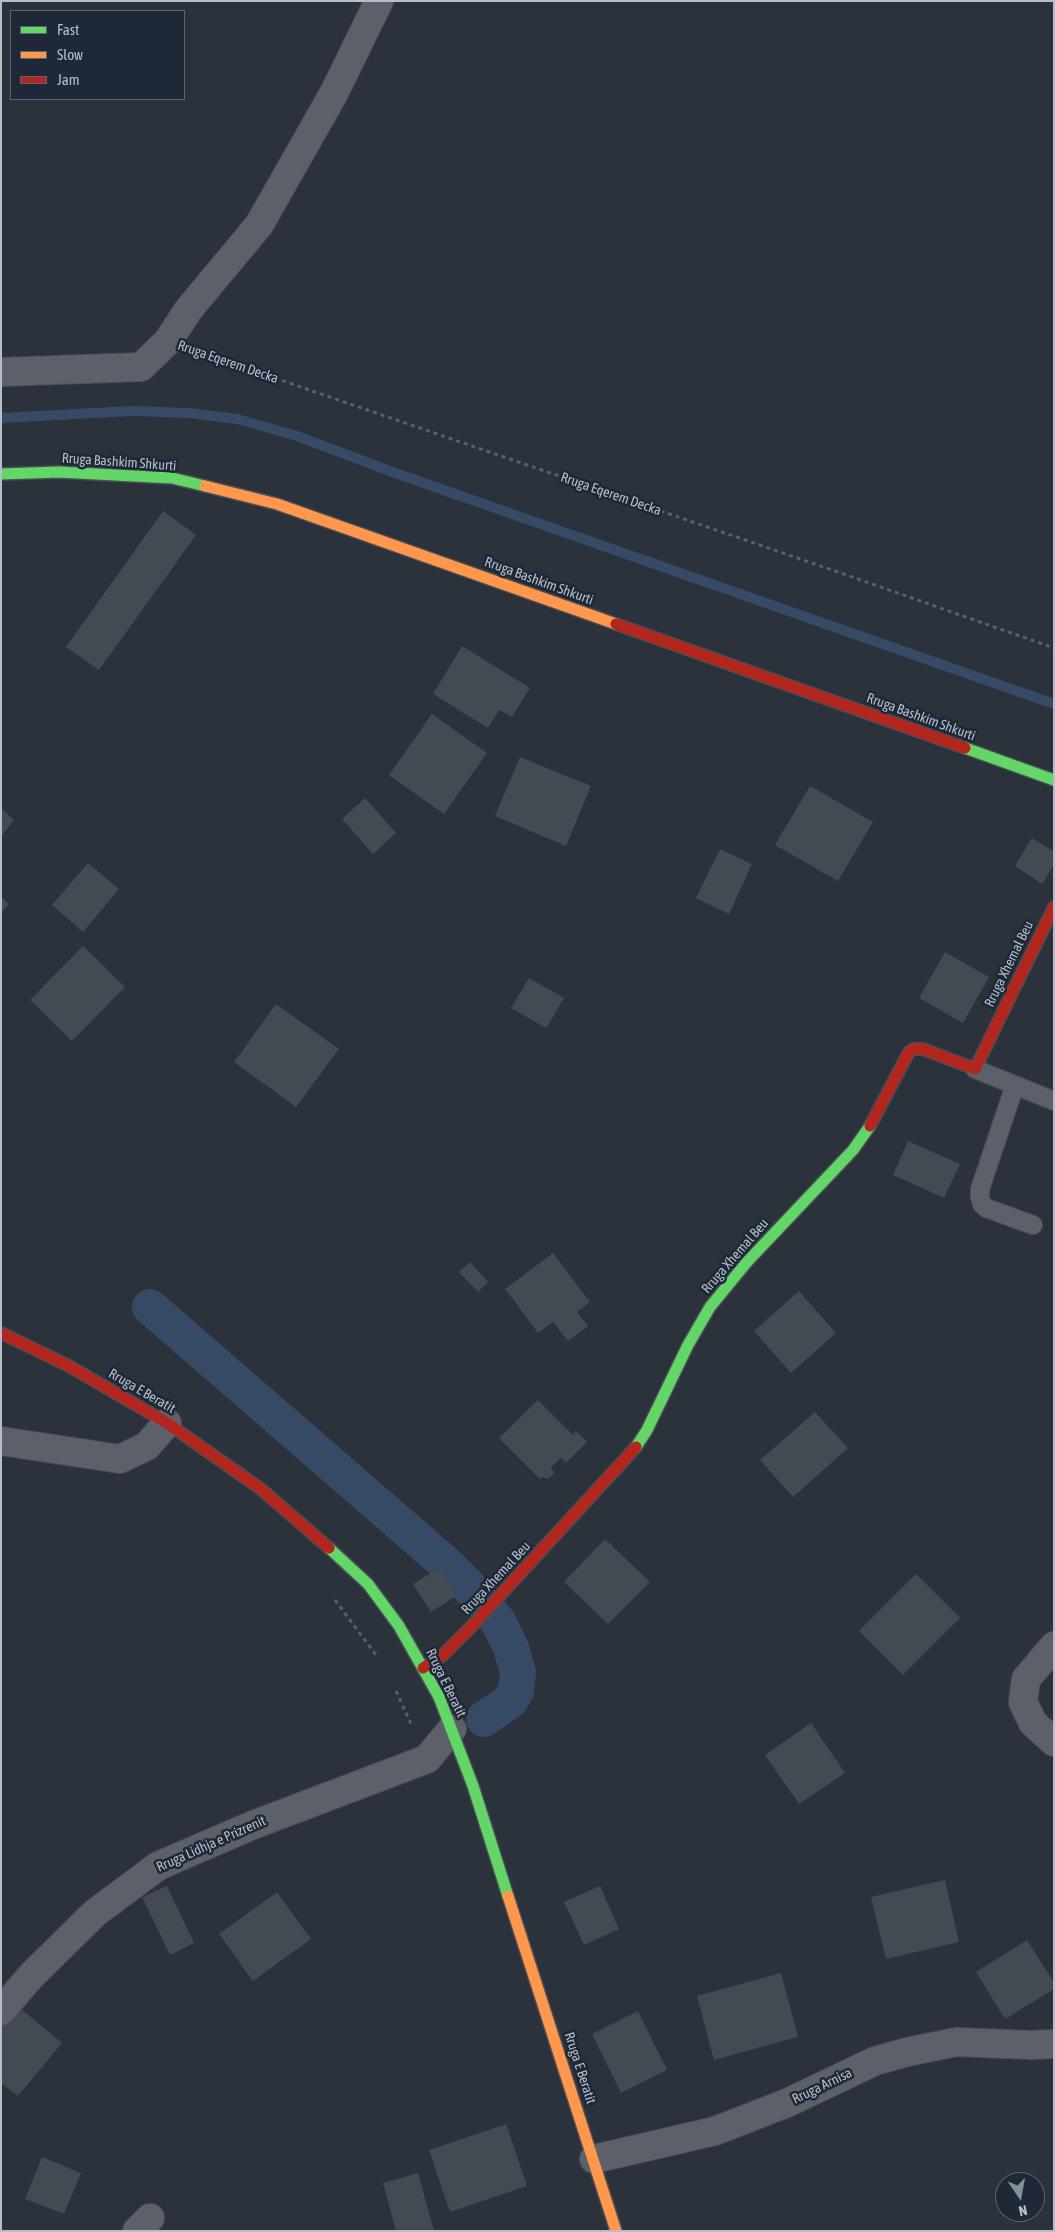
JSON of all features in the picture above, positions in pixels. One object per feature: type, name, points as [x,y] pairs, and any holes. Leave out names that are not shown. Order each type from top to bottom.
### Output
[{"type":"street","name":"Rruga Eqerem Decka","points":[[1,372],[53,372],[141,367],[168,341],[189,309],[259,225],[334,93],[379,1]]},
{"type":"street","name":"Rruga Bashkim Shkurti","points":[[1,474],[59,472],[172,478],[277,504],[1054,780]]},
{"type":"street","name":"Rruga Xhemal Beu","points":[[424,1668],[443,1655],[470,1628],[631,1455],[647,1430],[688,1345],[710,1307],[747,1262],[853,1150],[876,1117],[909,1052],[914,1049],[923,1049],[975,1069],[1054,907]]},
{"type":"street","name":"Rruga E Beratit","points":[[1,1333],[69,1366],[167,1423],[260,1489],[362,1578],[398,1626],[424,1668],[439,1697],[452,1729],[491,1841],[616,2231]]},
{"type":"street","points":[[1,1441],[120,1459],[148,1446],[167,1423]]},
{"type":"street","points":[[1054,1646],[1026,1679],[1023,1702],[1033,1723],[1054,1742]]},
{"type":"street","name":"Rruga Lidhja e Prizrenit","points":[[1,2011],[31,1976],[95,1913],[158,1866],[253,1825],[427,1759],[452,1729]]},
{"type":"street","name":"Rruga Arnisa","points":[[594,2159],[732,2124],[787,2103],[875,2061],[907,2052],[956,2042],[1054,2044]]},
{"type":"lane","points":[[975,1069],[1054,1101]]},
{"type":"lane","points":[[1015,1086],[980,1189],[980,1197],[982,1204],[986,1208],[1033,1225]]},
{"type":"path","name":"Rruga Eqerem Decka","points":[[168,341],[1054,648]]},
{"type":"path","points":[[332,1596],[381,1661]]},
{"type":"path","points":[[394,1687],[427,1759]]},
{"type":"building","points":[[163,511],[196,535],[99,670],[66,647]]},
{"type":"building","points":[[462,646],[530,688],[512,717],[499,710],[488,728],[433,694]]},
{"type":"building","points":[[432,714],[487,753],[444,814],[389,775]]},
{"type":"building","points":[[520,757],[591,786],[566,846],[495,816]]},
{"type":"building","points":[[810,786],[873,822],[838,881],[775,845]]},
{"type":"building","points":[[365,798],[396,833],[373,854],[342,819]]},
{"type":"building","points":[[1,808],[14,820],[1,837]]},
{"type":"building","points":[[1032,838],[1054,852],[1054,864],[1042,884],[1015,866]]},
{"type":"building","points":[[720,849],[752,864],[729,914],[696,898]]},
{"type":"building","points":[[88,863],[119,889],[83,932],[52,905]]},
{"type":"building","points":[[1,897],[9,904],[1,913]]},
{"type":"building","points":[[83,946],[125,987],[72,1041],[30,1000]]},
{"type":"building","points":[[945,952],[989,977],[963,1023],[919,998]]},
{"type":"building","points":[[529,978],[564,998],[546,1028],[511,1008]]},
{"type":"building","points":[[276,1004],[339,1049],[296,1107],[234,1062]]},
{"type":"building","points":[[908,1141],[960,1164],[944,1198],[893,1175]]},
{"type":"building","points":[[553,1253],[590,1302],[577,1312],[588,1326],[568,1341],[553,1322],[538,1333],[505,1289]]},
{"type":"building","points":[[470,1262],[488,1282],[478,1292],[459,1272]]},
{"type":"building","points":[[799,1291],[836,1333],[791,1373],[754,1331]]},
{"type":"building","points":[[538,1400],[573,1435],[576,1431],[587,1442],[566,1463],[561,1458],[551,1467],[554,1474],[548,1479],[542,1477],[540,1479],[499,1438]]},
{"type":"building","points":[[815,1412],[848,1448],[793,1497],[760,1460]]},
{"type":"building","points":[[605,1539],[650,1582],[608,1624],[564,1582]]},
{"type":"building","points":[[439,1568],[456,1596],[431,1612],[413,1584]]},
{"type":"building","points":[[916,1574],[960,1618],[903,1675],[859,1631]]},
{"type":"building","points":[[811,1723],[845,1773],[799,1804],[765,1755]]},
{"type":"building","points":[[945,1880],[959,1942],[886,1959],[871,1897]]},
{"type":"building","points":[[167,1886],[194,1943],[170,1955],[142,1897]]},
{"type":"building","points":[[600,1886],[619,1929],[584,1945],[564,1902]]},
{"type":"building","points":[[277,1892],[311,1939],[253,1981],[219,1934]]},
{"type":"building","points":[[1027,1940],[1054,1983],[1054,1989],[1005,2019],[976,1972]]},
{"type":"building","points":[[781,1973],[798,2037],[714,2060],[697,1996]]},
{"type":"building","points":[[14,2003],[62,2043],[18,2096],[1,2083],[1,2019]]},
{"type":"building","points":[[638,2011],[667,2070],[621,2093],[592,2034]]},
{"type":"building","points":[[506,2124],[527,2186],[450,2212],[429,2150]]},
{"type":"building","points":[[42,2157],[81,2173],[64,2214],[25,2199]]},
{"type":"building","points":[[418,2173],[434,2231],[396,2231],[383,2183]]},
{"type":"waterway","points":[[1,418],[132,411],[189,413],[237,419],[297,436],[398,474],[1054,704]]},
{"type":"waterway","points":[[150,1307],[444,1562],[476,1594],[499,1623],[511,1648],[518,1672],[516,1691],[510,1701],[484,1719]]},
{"type":"traffic: fast","points":[[1,474],[59,472],[172,478],[205,486]]},
{"type":"traffic: fast","points":[[965,748],[1054,780]]},
{"type":"traffic: fast","points":[[636,1447],[647,1430],[688,1345],[710,1307],[747,1262],[853,1150],[870,1126]]},
{"type":"traffic: fast","points":[[329,1548],[368,1584],[399,1626],[439,1697],[473,1786],[508,1896]]},
{"type":"traffic: slow","points":[[205,486],[277,504],[616,624]]},
{"type":"traffic: slow","points":[[508,1896],[616,2231]]},
{"type":"traffic: jam","points":[[616,624],[965,748]]},
{"type":"traffic: jam","points":[[870,1126],[909,1052],[914,1049],[923,1049],[975,1069],[1054,907]]},
{"type":"traffic: jam","points":[[1,1333],[69,1366],[167,1423],[261,1489],[329,1548]]},
{"type":"traffic: jam","points":[[423,1668],[443,1655],[470,1628],[636,1447]]}]
